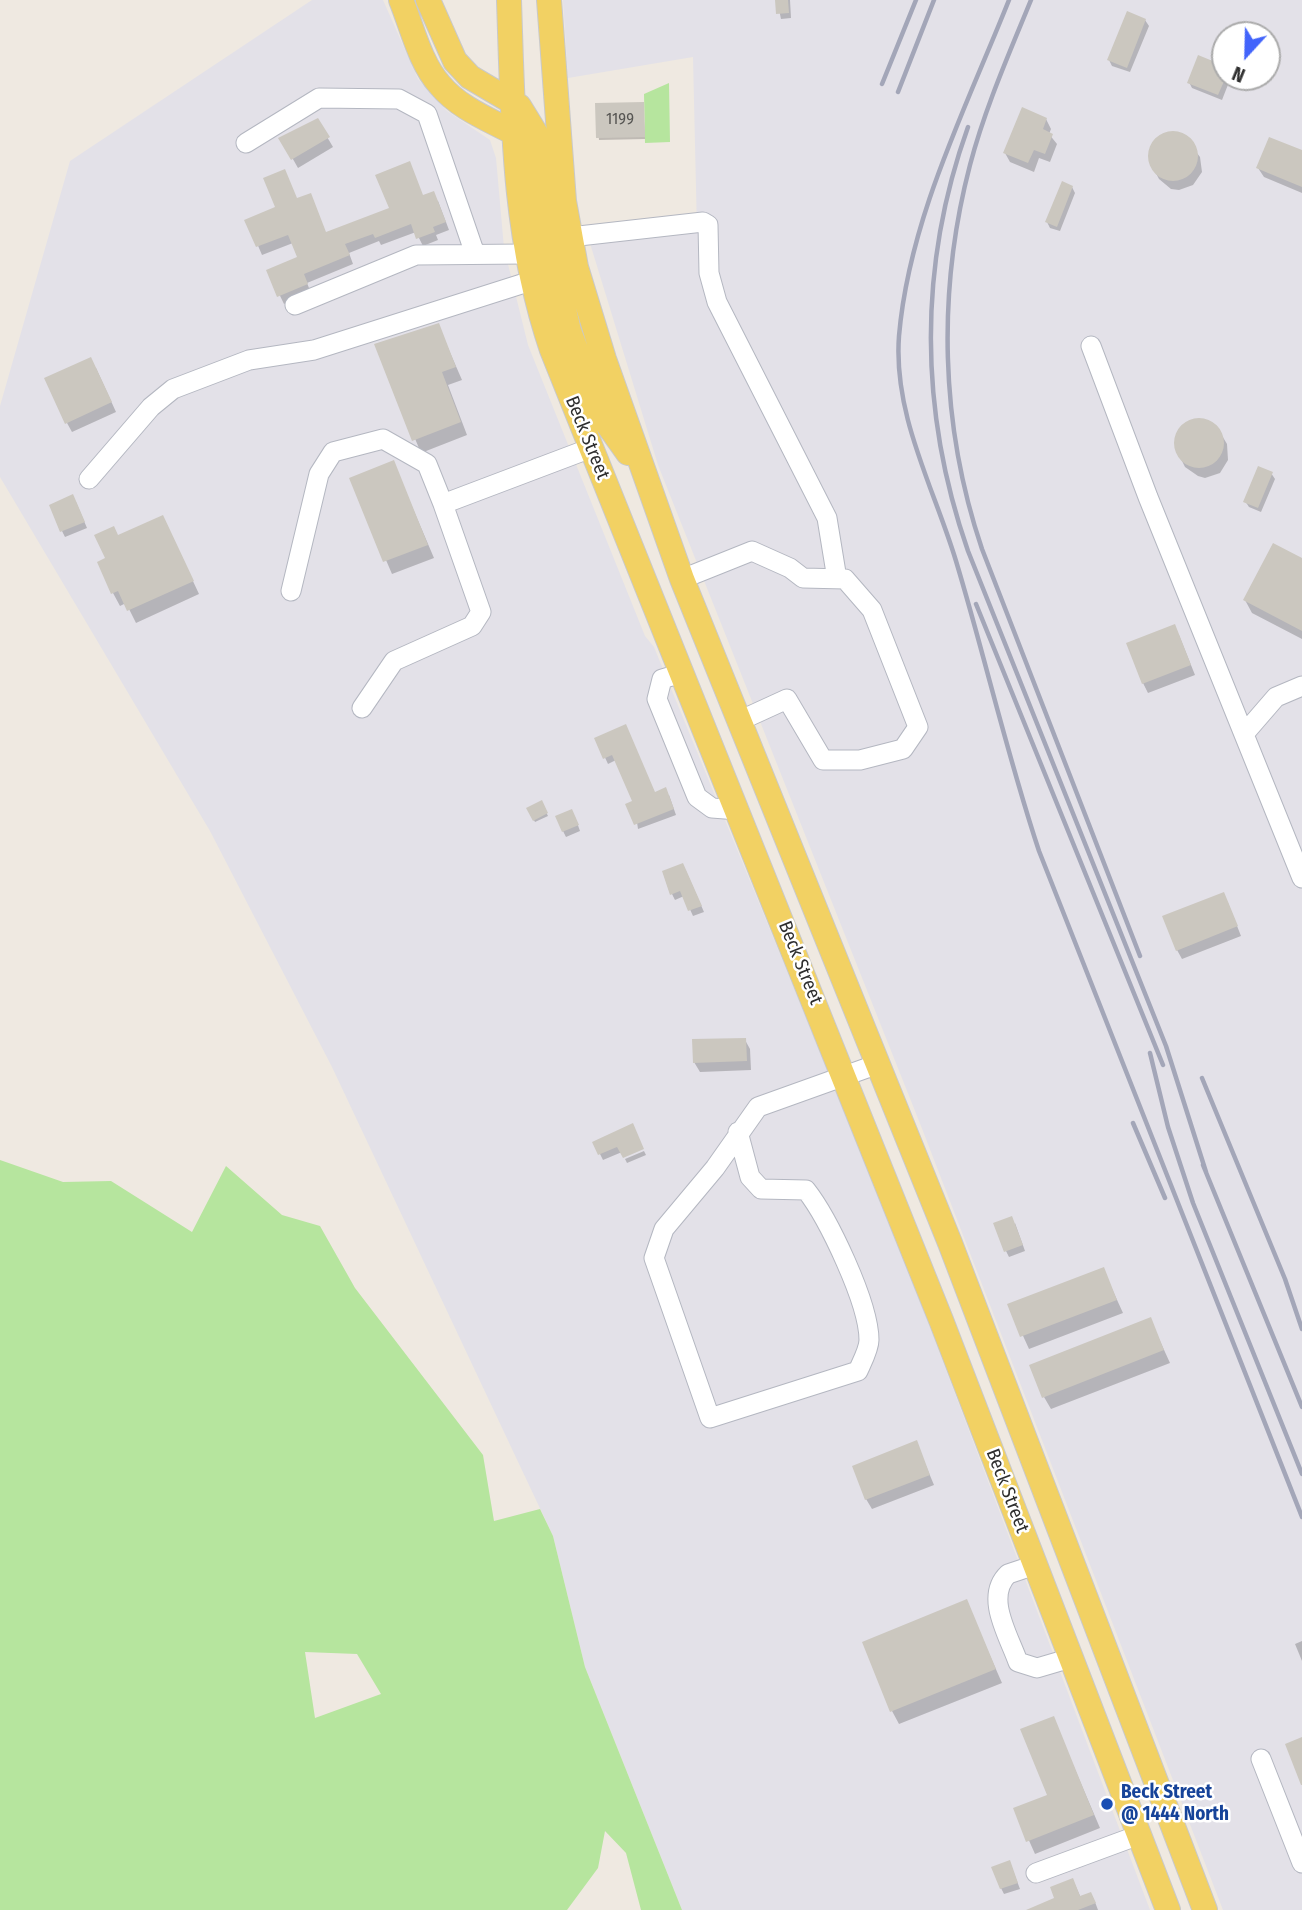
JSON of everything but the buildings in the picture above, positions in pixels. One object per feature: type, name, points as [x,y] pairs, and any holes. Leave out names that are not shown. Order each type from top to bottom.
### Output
[{"type":"main road","points":[[401,0],[421,53],[439,85],[461,105],[513,133]]},
{"type":"main road","points":[[428,0],[455,61],[470,77],[513,102],[529,117],[535,132],[547,237],[561,300],[579,360],[601,415],[645,476]]},
{"type":"main road","name":"Beck Street","points":[[509,0],[513,133],[525,254],[552,350],[845,1076],[1168,1910]]},
{"type":"main road","name":"Beck Street","points":[[549,0],[560,153],[570,237],[593,328],[682,579],[950,1243],[1205,1910]]},
{"type":"lane","points":[[246,143],[319,98],[399,99],[427,114],[475,254]]},
{"type":"lane","points":[[570,237],[703,222],[708,225],[709,273],[717,302],[827,518],[837,579]]},
{"type":"lane","points":[[295,305],[416,255],[525,254]]},
{"type":"lane","points":[[89,479],[151,407],[173,389],[249,360],[314,351],[531,281]]},
{"type":"lane","points":[[1091,346],[1302,878]]},
{"type":"lane","points":[[291,591],[319,474],[333,452],[383,439],[427,464],[481,612],[472,626],[394,661],[362,708]]},
{"type":"lane","points":[[443,503],[591,448]]},
{"type":"lane","points":[[682,579],[752,551],[790,568],[803,578],[845,579],[872,610],[918,727],[903,749],[860,760],[823,761],[787,699],[739,721]]},
{"type":"lane","points":[[682,673],[662,679],[657,699],[696,797],[712,808],[738,810]]},
{"type":"lane","points":[[1244,734],[1276,697],[1302,686]]},
{"type":"lane","points":[[738,1132],[750,1177],[761,1189],[806,1190],[820,1207],[857,1290],[869,1341],[858,1371],[710,1418],[654,1258],[664,1229],[699,1189],[738,1132],[758,1107],[878,1064]]},
{"type":"lane","points":[[1035,1564],[1005,1576],[997,1594],[997,1605],[1018,1662],[1037,1668],[1071,1658]]},
{"type":"lane","points":[[1261,1759],[1302,1863]]},
{"type":"lane","points":[[1036,1873],[1139,1835]]},
{"type":"shaded area","points":[[312,0],[383,0],[418,79],[447,111],[490,140],[496,158],[504,248],[528,345],[645,636],[654,647],[892,1227],[1150,1910],[682,1910],[585,1667],[553,1536],[332,1067],[210,831],[0,477],[0,406],[70,161]]},
{"type":"shaded area","points":[[563,0],[1302,0],[1302,1910],[1223,1910],[921,1126],[658,465],[589,240],[697,231],[693,57],[568,78]]},
{"type":"green space","points":[[669,83],[670,142],[645,143],[644,94]]},
{"type":"green space","points":[[0,1160],[63,1182],[111,1181],[192,1232],[226,1166],[282,1215],[320,1226],[355,1288],[483,1455],[494,1521],[540,1509],[553,1536],[585,1667],[682,1910],[641,1910],[626,1853],[605,1831],[598,1868],[567,1910],[0,1910]],"holes":[[[305,1652],[357,1654],[381,1694],[315,1718]]]},
{"type":"railway","points":[[882,84],[916,0]]},
{"type":"railway","points":[[898,92],[934,0]]},
{"type":"railway","points":[[1009,0],[958,123],[914,249],[899,336],[902,394],[917,451],[956,561],[1039,851],[1302,1517]]},
{"type":"railway","points":[[1031,0],[983,123],[959,213],[948,309],[951,406],[968,502],[982,549],[1140,956]]},
{"type":"railway","points":[[968,127],[940,232],[933,285],[933,392],[940,445],[952,498],[968,551],[1166,1046],[1206,1172]]},
{"type":"railway","points":[[976,604],[1163,1065]]},
{"type":"railway","points":[[1150,1053],[1168,1127],[1193,1203],[1302,1474]]},
{"type":"railway","points":[[1202,1078],[1285,1279],[1302,1329]]},
{"type":"railway","points":[[1133,1123],[1165,1198]]},
{"type":"railway","points":[[1203,1165],[1302,1407]]},
{"type":"place","name":"Beck Street @ 1444 North","points":[[1107,1804]]}]
